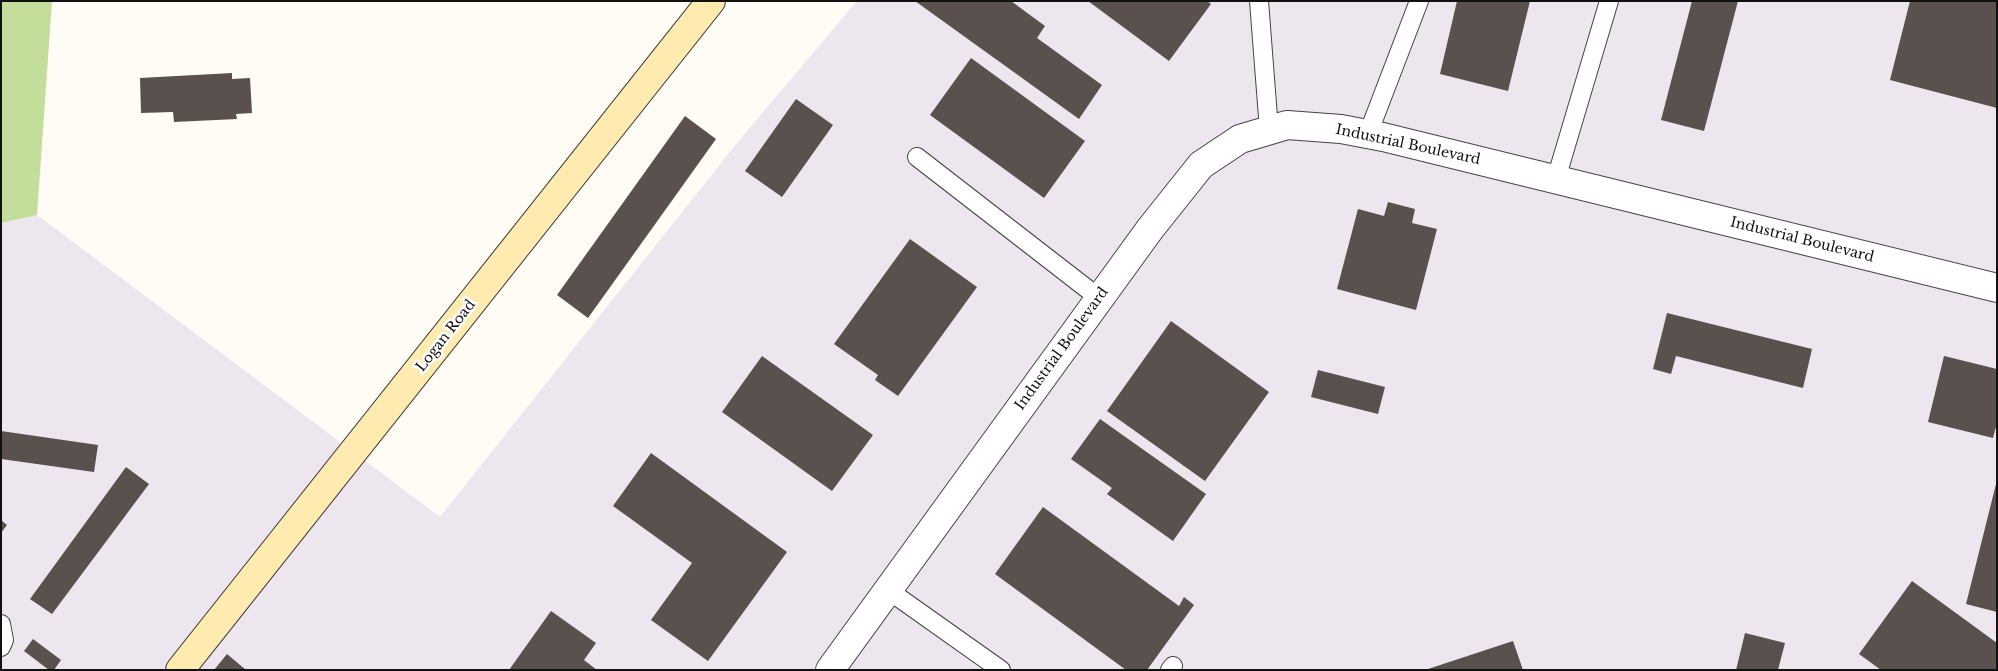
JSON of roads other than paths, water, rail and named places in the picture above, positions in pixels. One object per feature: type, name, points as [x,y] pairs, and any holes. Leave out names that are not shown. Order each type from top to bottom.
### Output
[{"type":"street","name":"Logan Road","points":[[180,670],[711,1]]},
{"type":"street","name":"Industrial Boulevard","points":[[830,670],[1150,229],[1201,165],[1240,139],[1287,124],[1341,129],[1368,134],[1997,288]]},
{"type":"lane","points":[[1259,1],[1269,130]]},
{"type":"lane","points":[[1368,134],[1419,1]]},
{"type":"lane","points":[[1556,180],[1609,1]]},
{"type":"lane","points":[[916,157],[1100,298]]},
{"type":"lane","points":[[888,590],[1001,670]]},
{"type":"lane","points":[[1,624],[4,640],[1,647]]}]
